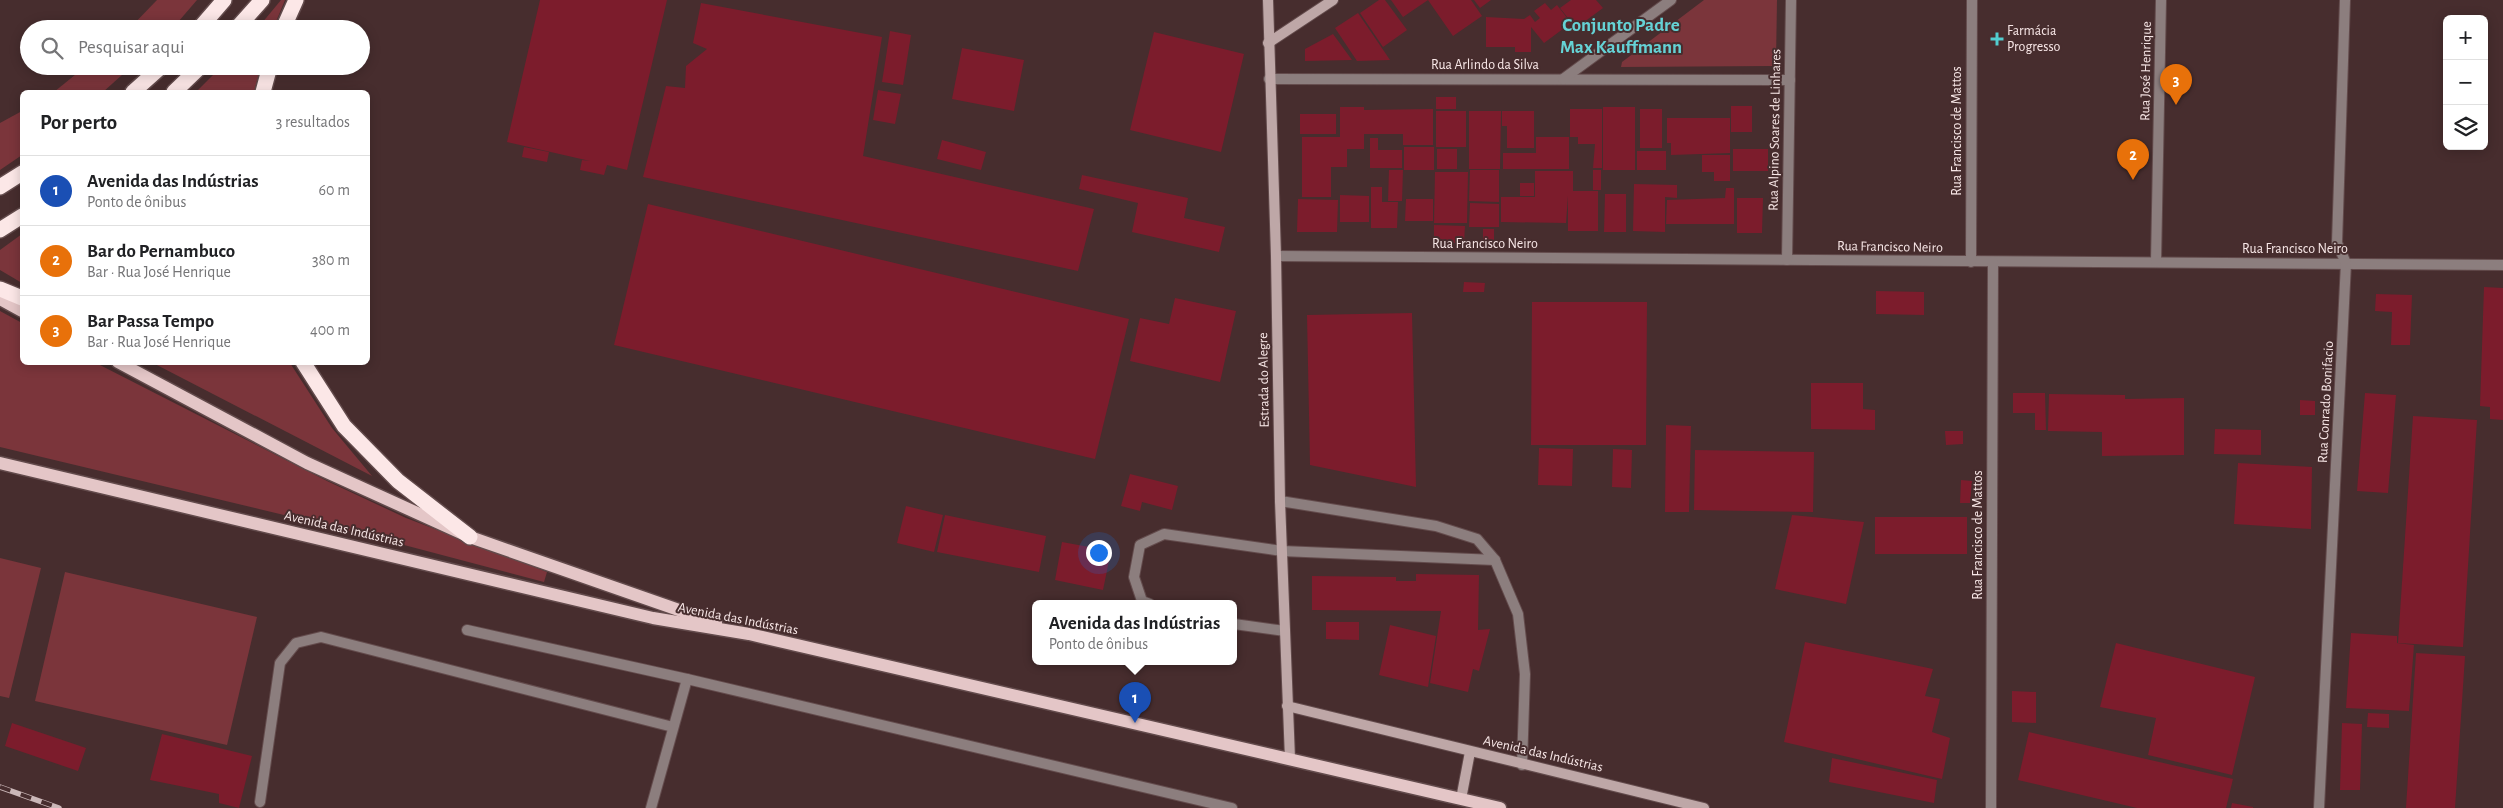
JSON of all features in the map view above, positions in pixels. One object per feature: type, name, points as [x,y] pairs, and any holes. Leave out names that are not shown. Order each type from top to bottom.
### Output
[{"type":"highway","points":[[207,20],[224,0]]},
{"type":"highway","points":[[244,20],[262,0]]},
{"type":"highway","points":[[287,20],[296,0]]},
{"type":"highway","points":[[135,90],[152,75]]},
{"type":"highway","points":[[176,90],[192,75]]},
{"type":"highway","points":[[264,90],[268,75]]},
{"type":"highway","points":[[0,187],[20,175]]},
{"type":"highway","points":[[0,230],[20,217]]},
{"type":"highway","points":[[0,289],[20,297]]},
{"type":"highway","points":[[305,365],[344,426],[398,481],[470,537]]},
{"type":"main road","points":[[0,300],[20,311]]},
{"type":"main road","points":[[124,365],[307,463],[470,537],[749,634]]},
{"type":"main road","name":"Avenida das Indústrias","points":[[0,463],[653,618],[749,634],[1500,808]]},
{"type":"street","name":"Estrada do Alegre","points":[[1268,0],[1276,256],[1280,501],[1290,759]]},
{"type":"street","points":[[1268,43],[1334,0]]},
{"type":"street","points":[[1563,79],[1671,0]]},
{"type":"street","name":"Rua Alpino Soares de Linhares","points":[[1787,260],[1791,0]]},
{"type":"street","name":"Rua Francisco de Mattos","points":[[1971,262],[1972,0]]},
{"type":"street","name":"Rua José Henrique","points":[[2156,262],[2162,0]]},
{"type":"street","name":"Rua Conrado Bonifacio","points":[[2319,808],[2346,263],[2337,242],[2345,0]]},
{"type":"street","name":"Rua Arlindo da Silva","points":[[1269,79],[1790,80]]},
{"type":"street","name":"Rua Francisco Neiro","points":[[1276,256],[2503,265]]},
{"type":"street","name":"Rua Francisco de Mattos","points":[[1991,808],[1993,262]]},
{"type":"street","points":[[1280,501],[1436,526],[1477,539],[1495,560],[1518,614],[1525,674],[1522,764]]},
{"type":"street","points":[[1142,600],[1134,577],[1140,545],[1164,534],[1282,552],[1495,560]]},
{"type":"street","points":[[1237,624],[1285,631]]},
{"type":"street","points":[[467,630],[687,679],[1232,808]]},
{"type":"street","points":[[260,802],[280,662],[296,643],[321,637],[674,727]]},
{"type":"street","points":[[651,808],[687,679]]},
{"type":"street","name":"Avenida das Indústrias","points":[[1288,706],[1704,808]]},
{"type":"street","points":[[1461,799],[1470,752]]},
{"type":"shaded area","points":[[157,0],[197,0],[180,20],[138,20]]},
{"type":"shaded area","points":[[281,0],[285,0],[277,20],[264,20]]},
{"type":"shaded area","points":[[1704,0],[1777,0],[1776,60],[1772,66],[1621,67],[1622,62]]},
{"type":"shaded area","points":[[75,75],[122,75],[105,90],[56,90]]},
{"type":"shaded area","points":[[213,75],[259,75],[255,90],[198,90]]},
{"type":"shaded area","points":[[20,112],[20,156],[0,170],[0,123]]},
{"type":"shaded area","points":[[20,235],[20,282],[0,270],[0,250]]},
{"type":"shaded area","points":[[0,311],[20,322],[20,365],[100,365],[327,481],[406,518],[547,572],[544,582],[355,532],[0,447]]},
{"type":"shaded area","points":[[157,365],[291,365],[332,428],[372,476]]},
{"type":"shaded area","points":[[0,558],[41,568],[9,698],[0,696]]},
{"type":"shaded area","points":[[65,572],[257,617],[227,745],[35,701]]},
{"type":"building","points":[[540,0],[667,0],[627,170],[607,165],[604,175],[580,170],[582,160],[590,161],[507,142]]},
{"type":"building","points":[[1379,0],[1385,0],[1407,30],[1383,47],[1360,13]]},
{"type":"building","points":[[1391,0],[1428,0],[1403,17]]},
{"type":"building","points":[[1428,0],[1471,0],[1482,16],[1453,36]]},
{"type":"building","points":[[1474,0],[1491,0],[1480,8]]},
{"type":"building","points":[[1571,0],[1596,0],[1603,8],[1576,28],[1560,8]]},
{"type":"building","points":[[701,3],[882,37],[863,156],[1094,209],[1078,271],[643,177],[666,86],[685,88],[686,66],[707,49],[693,43]]},
{"type":"building","points":[[1545,3],[1551,10],[1557,5],[1571,23],[1544,43],[1531,27],[1531,52],[1515,52],[1515,47],[1486,47],[1486,17],[1524,19],[1530,15],[1535,22],[1540,18],[1534,11]]},
{"type":"building","points":[[1358,13],[1390,60],[1357,61],[1335,28]]},
{"type":"building","points":[[890,31],[911,35],[903,85],[882,82]]},
{"type":"building","points":[[1154,32],[1244,54],[1221,152],[1130,130]]},
{"type":"building","points":[[1333,34],[1352,60],[1305,61],[1305,49]]},
{"type":"building","points":[[962,48],[1024,60],[1014,111],[952,99]]},
{"type":"building","points":[[878,90],[901,94],[895,124],[873,120]]},
{"type":"building","points":[[1436,97],[1456,97],[1456,109],[1436,109]]},
{"type":"building","points":[[1731,106],[1752,106],[1752,132],[1731,132]]},
{"type":"building","points":[[1340,107],[1364,107],[1364,110],[1433,109],[1433,145],[1403,145],[1403,134],[1364,134],[1364,149],[1347,149],[1347,167],[1331,167],[1331,197],[1302,197],[1302,137],[1340,137]]},
{"type":"building","points":[[1603,107],[1635,107],[1635,170],[1603,170]]},
{"type":"building","points":[[1570,109],[1602,109],[1602,168],[1593,168],[1595,144],[1578,144],[1578,137],[1570,137]]},
{"type":"building","points":[[1640,109],[1662,109],[1662,148],[1640,148]]},
{"type":"building","points":[[1436,111],[1466,111],[1466,147],[1436,147]]},
{"type":"building","points":[[1469,111],[1501,111],[1500,169],[1469,169]]},
{"type":"building","points":[[1502,111],[1534,111],[1534,148],[1507,148],[1507,126],[1502,126]]},
{"type":"building","points":[[1300,114],[1336,114],[1336,134],[1300,134]]},
{"type":"building","points":[[1667,118],[1730,118],[1730,153],[1671,155],[1671,143],[1667,143]]},
{"type":"building","points":[[1536,137],[1569,137],[1569,169],[1503,169],[1503,153],[1536,153]]},
{"type":"building","points":[[1370,138],[1378,138],[1378,150],[1402,150],[1402,168],[1370,168]]},
{"type":"building","points":[[942,140],[986,152],[981,170],[937,159]]},
{"type":"building","points":[[524,147],[549,152],[547,162],[522,157]]},
{"type":"building","points":[[1404,147],[1434,147],[1434,170],[1404,170]]},
{"type":"building","points":[[1437,149],[1457,149],[1457,169],[1437,169]]},
{"type":"building","points":[[1733,149],[1768,149],[1768,171],[1733,171]]},
{"type":"building","points":[[1637,151],[1666,151],[1666,170],[1637,170]]},
{"type":"building","points":[[1702,155],[1730,155],[1730,181],[1714,181],[1714,172],[1702,172]]},
{"type":"building","points":[[1389,170],[1403,170],[1402,201],[1388,201]]},
{"type":"building","points":[[1470,170],[1499,170],[1499,202],[1469,201]]},
{"type":"building","points":[[1593,170],[1601,170],[1601,190],[1593,190]]},
{"type":"building","points":[[1535,171],[1573,171],[1573,191],[1598,191],[1598,231],[1568,231],[1568,196],[1566,223],[1501,222],[1501,197],[1535,197]]},
{"type":"building","points":[[1435,172],[1468,172],[1467,223],[1434,223]]},
{"type":"building","points":[[1082,175],[1188,198],[1184,218],[1225,227],[1219,252],[1132,232],[1138,203],[1079,189]]},
{"type":"building","points":[[1520,183],[1534,183],[1534,196],[1520,196]]},
{"type":"building","points":[[1634,184],[1677,185],[1677,198],[1665,197],[1665,232],[1633,231]]},
{"type":"building","points":[[1371,187],[1382,187],[1382,202],[1398,202],[1397,228],[1371,228]]},
{"type":"building","points":[[1726,188],[1734,188],[1734,224],[1666,224],[1667,200],[1725,198]]},
{"type":"building","points":[[1605,194],[1626,194],[1626,232],[1604,232]]},
{"type":"building","points":[[1340,195],[1369,196],[1369,222],[1340,222]]},
{"type":"building","points":[[1737,198],[1763,198],[1762,233],[1737,233]]},
{"type":"building","points":[[1298,199],[1338,200],[1337,232],[1297,232]]},
{"type":"building","points":[[1406,199],[1433,199],[1433,221],[1405,221]]},
{"type":"building","points":[[1470,203],[1499,204],[1499,227],[1469,227]]},
{"type":"building","points":[[648,204],[1129,319],[1095,459],[614,345]]},
{"type":"building","points":[[1434,225],[1465,226],[1464,243],[1434,243]]},
{"type":"building","points":[[1483,229],[1494,229],[1494,242],[1483,242]]},
{"type":"building","points":[[1464,282],[1485,283],[1484,292],[1463,292]]},
{"type":"building","points":[[2484,287],[2503,288],[2503,420],[2490,419],[2490,407],[2480,406]]},
{"type":"building","points":[[1876,291],[1924,292],[1924,315],[1876,314]]},
{"type":"building","points":[[2376,294],[2412,295],[2410,345],[2391,345],[2392,312],[2375,311]]},
{"type":"building","points":[[1175,298],[1236,311],[1220,382],[1130,361],[1140,318],[1169,324]]},
{"type":"building","points":[[1532,302],[1647,302],[1646,445],[1531,445]]},
{"type":"building","points":[[1412,313],[1416,487],[1310,465],[1307,315]]},
{"type":"building","points":[[1811,383],[1863,383],[1863,409],[1875,410],[1875,430],[1811,429]]},
{"type":"building","points":[[2013,393],[2045,393],[2046,430],[2035,430],[2035,413],[2013,413]]},
{"type":"building","points":[[2365,393],[2396,395],[2388,493],[2357,491]]},
{"type":"building","points":[[2049,394],[2125,395],[2125,399],[2184,398],[2184,455],[2102,456],[2102,432],[2048,431]]},
{"type":"building","points":[[2300,400],[2315,401],[2315,415],[2300,415]]},
{"type":"building","points":[[2413,416],[2477,420],[2463,647],[2398,643]]},
{"type":"building","points":[[1666,425],[1691,426],[1689,512],[1665,512]]},
{"type":"building","points":[[2215,429],[2261,430],[2261,455],[2214,454]]},
{"type":"building","points":[[1945,431],[1963,431],[1963,444],[1946,445]]},
{"type":"building","points":[[1539,448],[1573,449],[1572,486],[1538,485]]},
{"type":"building","points":[[1613,449],[1632,450],[1631,488],[1612,487]]},
{"type":"building","points":[[1695,450],[1814,452],[1813,512],[1694,510]]},
{"type":"building","points":[[2238,463],[2312,467],[2311,529],[2234,524]]},
{"type":"building","points":[[1130,474],[1178,486],[1172,510],[1142,502],[1140,511],[1121,506]]},
{"type":"building","points":[[1961,480],[1972,481],[1970,503],[1960,503]]},
{"type":"building","points":[[906,506],[943,515],[934,552],[897,543]]},
{"type":"building","points":[[945,515],[1046,536],[1039,572],[937,552]]},
{"type":"building","points":[[1792,515],[1864,522],[1846,604],[1775,589]]},
{"type":"building","points":[[1875,517],[1967,517],[1967,554],[1875,554]]},
{"type":"building","points":[[1062,542],[1111,551],[1103,590],[1055,580]]},
{"type":"building","points":[[1416,574],[1479,575],[1478,630],[1490,629],[1479,671],[1473,669],[1468,692],[1430,683],[1441,611],[1312,610],[1312,576],[1396,577],[1396,581],[1416,581]]},
{"type":"building","points":[[1326,622],[1359,622],[1359,640],[1326,639]]},
{"type":"building","points":[[1390,625],[1436,636],[1428,687],[1379,675]]},
{"type":"building","points":[[2351,633],[2397,636],[2397,643],[2414,645],[2409,711],[2346,708]]},
{"type":"building","points":[[1805,642],[1933,669],[1925,696],[1940,699],[1932,732],[1950,738],[1942,779],[1784,742]]},
{"type":"building","points":[[2116,643],[2255,677],[2232,775],[2148,755],[2156,718],[2100,707]]},
{"type":"building","points":[[2416,653],[2465,656],[2455,808],[2406,808]]},
{"type":"building","points":[[2012,691],[2036,692],[2036,723],[2012,722]]},
{"type":"building","points":[[2368,713],[2389,714],[2389,728],[2367,727]]},
{"type":"building","points":[[12,723],[86,748],[78,771],[5,746]]},
{"type":"building","points":[[2342,723],[2362,724],[2360,790],[2340,790]]},
{"type":"building","points":[[2029,732],[2233,779],[2226,808],[2137,808],[2018,780]]},
{"type":"building","points":[[162,734],[252,756],[239,808],[219,803],[219,794],[150,780]]},
{"type":"building","points":[[1832,758],[1937,780],[1934,803],[1829,782]]},
{"type":"building","points":[[2232,803],[2253,807],[2253,808],[2231,808]]},
{"type":"railway","points":[[0,787],[59,808]]},
{"type":"place","name":"Farmácia Progresso","points":[[1997,39]]},
{"type":"place","name":"Bar Passa Tempo","points":[[2176,105]]},
{"type":"place","name":"Bar do Pernambuco","points":[[2133,180]]},
{"type":"place","name":"Avenida das Indústrias","points":[[1135,723]]},
{"type":"district","name":"Conjunto Padre Max Kauffmann","points":[[1621,36]]}]
